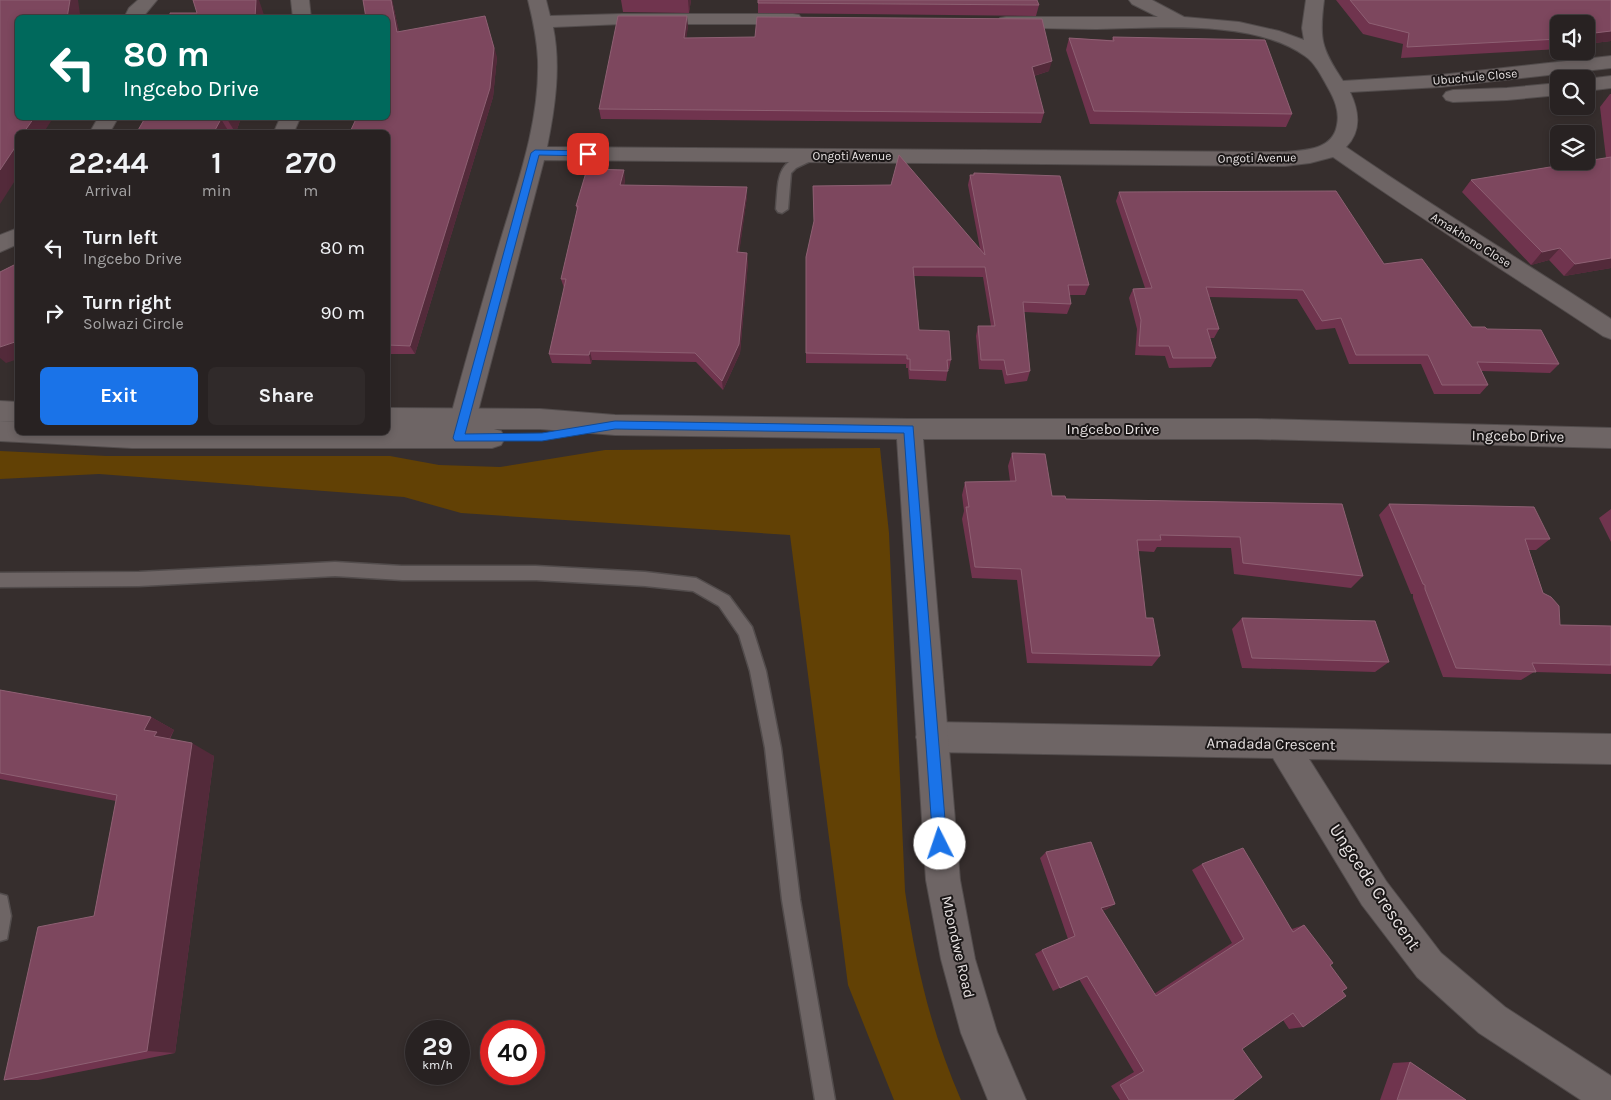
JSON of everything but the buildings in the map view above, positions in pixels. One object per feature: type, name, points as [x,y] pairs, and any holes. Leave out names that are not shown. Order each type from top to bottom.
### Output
[{"type":"street","points":[[134,15],[148,0]]},
{"type":"street","points":[[300,0],[302,15]]},
{"type":"street","points":[[460,429],[535,153],[546,104],[545,22],[537,0]]},
{"type":"street","points":[[1138,0],[1182,22]]},
{"type":"street","points":[[1316,0],[1311,28],[1317,56],[1341,93],[1348,110],[1345,132],[1334,148]]},
{"type":"street","points":[[545,22],[622,19],[814,20]]},
{"type":"street","points":[[988,22],[1182,22],[1257,31],[1292,43],[1317,56]]},
{"type":"street","name":"Ubuchule Close","points":[[1341,93],[1611,62]]},
{"type":"street","points":[[1583,66],[1600,84]]},
{"type":"street","name":"Ubuchule Close","points":[[1341,93],[1507,94],[1550,90]]},
{"type":"street","name":"Ongoti Avenue","points":[[535,153],[1254,160],[1306,157],[1334,148]]},
{"type":"street","name":"Amakhono Close","points":[[1334,148],[1420,208],[1486,248],[1611,330]]},
{"type":"street","points":[[0,244],[15,236]]},
{"type":"street","points":[[0,411],[15,412]]},
{"type":"street","name":"Ingcebo Drive","points":[[390,418],[460,429],[542,437],[615,425],[909,429],[1257,429],[1611,438]]},
{"type":"street","name":"Ingcebo Drive","points":[[390,430],[460,429]]},
{"type":"street","name":"Mbondwe Road","points":[[909,429],[943,880],[958,959],[979,1033],[1006,1100]]},
{"type":"street","points":[[0,431],[15,432]]},
{"type":"street","name":"Amadada Crescent","points":[[931,737],[1611,749]]},
{"type":"street","name":"Ungcede Crescent","points":[[1282,744],[1374,893],[1429,965],[1492,1020],[1611,1098]]},
{"type":"lane","points":[[782,209],[785,172],[792,165],[810,156]]},
{"type":"lane","points":[[0,580],[139,579],[335,569],[402,573],[536,573],[645,579],[696,586],[724,601],[746,632],[758,671],[773,748],[791,900],[825,1100]]},
{"type":"lane","points":[[0,903],[2,916],[0,932]]},
{"type":"shaded area","points":[[880,448],[889,533],[905,891],[914,946],[926,998],[941,1049],[961,1100],[894,1100],[848,985],[790,535],[461,513],[404,497],[99,474],[0,479],[0,451],[107,456],[390,456],[439,465],[500,467],[605,450]]},
{"type":"route","points":[[588,154],[535,153],[458,438],[542,437],[576,433],[615,425],[909,429],[940,844]]}]
